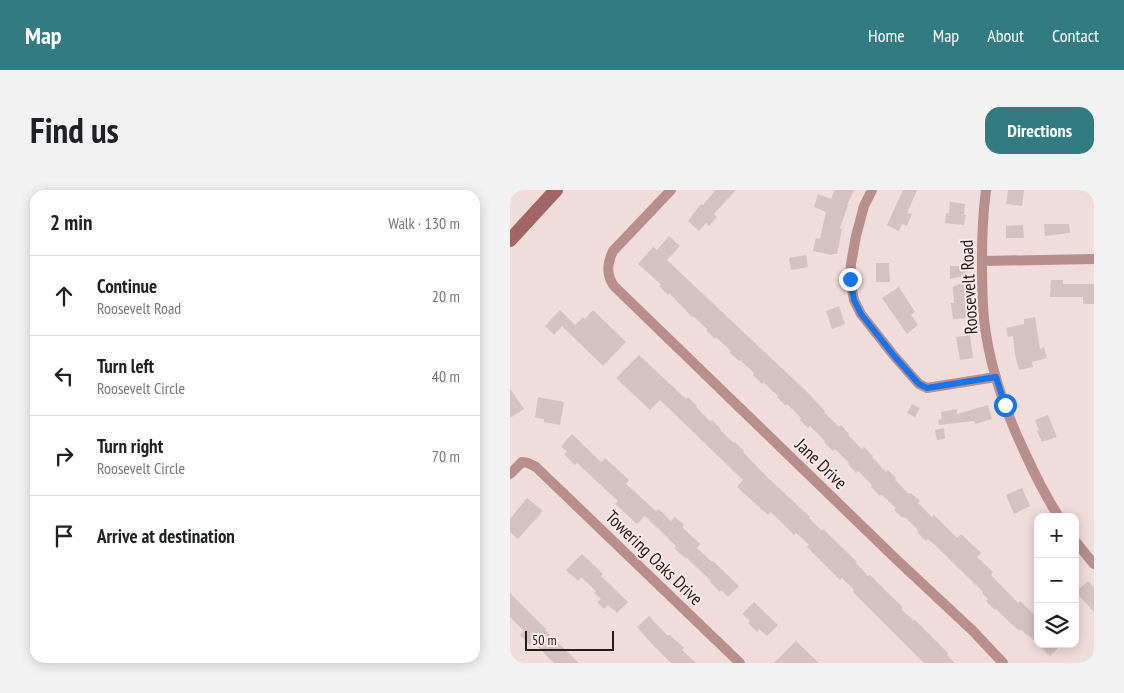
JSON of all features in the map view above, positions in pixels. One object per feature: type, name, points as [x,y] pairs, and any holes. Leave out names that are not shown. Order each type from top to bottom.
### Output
[{"type":"street","points":[[510,240],[556,190]]},
{"type":"street","name":"Jane Drive","points":[[671,190],[613,251],[608,260],[610,280],[617,289],[890,554],[973,631],[1003,663]]},
{"type":"street","points":[[872,190],[864,206],[851,264],[850,279],[854,300],[861,314],[919,384],[927,388],[996,377]]},
{"type":"street","name":"Roosevelt Road","points":[[986,190],[982,226],[982,296],[988,343],[996,377],[1015,432],[1033,472],[1057,513]]},
{"type":"street","points":[[982,261],[1094,259]]},
{"type":"street","name":"Towering Oaks Drive","points":[[510,474],[522,462],[536,467],[740,663]]},
{"type":"street","points":[[1079,546],[1094,564]]},
{"type":"building","points":[[714,190],[736,190],[714,214],[717,217],[709,226],[706,223],[699,231],[688,221]]},
{"type":"building","points":[[835,190],[854,190],[840,228],[842,229],[837,254],[832,255],[813,251],[816,238],[820,239],[826,212],[814,207],[818,194],[831,199]]},
{"type":"building","points":[[903,190],[917,190],[907,213],[912,214],[907,226],[902,224],[899,231],[887,225]]},
{"type":"building","points":[[1008,190],[1024,190],[1022,206],[1006,204]]},
{"type":"building","points":[[950,202],[965,204],[964,215],[966,215],[964,225],[945,223],[946,213],[949,214]]},
{"type":"building","points":[[1044,224],[1069,224],[1070,233],[1045,236]]},
{"type":"building","points":[[1023,225],[1024,238],[1006,238],[1006,226]]},
{"type":"building","points":[[669,236],[680,246],[667,260],[806,391],[824,412],[839,427],[841,425],[862,449],[864,447],[886,472],[888,470],[909,494],[911,493],[920,501],[918,503],[932,517],[934,515],[957,538],[961,534],[981,553],[977,557],[993,572],[991,575],[1018,603],[1020,601],[1034,614],[1034,641],[1021,629],[1019,631],[995,610],[986,601],[988,599],[983,592],[934,544],[928,539],[926,541],[917,532],[919,531],[905,517],[903,518],[894,510],[896,508],[881,494],[880,496],[858,471],[856,473],[849,463],[835,449],[833,451],[810,426],[808,428],[787,404],[786,406],[763,382],[762,384],[753,375],[754,373],[730,353],[731,351],[716,337],[715,339],[669,293],[668,295],[659,286],[661,285],[638,264],[653,247],[657,250]]},
{"type":"building","points":[[806,255],[808,267],[791,270],[789,258]]},
{"type":"building","points":[[876,263],[889,263],[890,282],[876,282]]},
{"type":"building","points":[[950,266],[967,266],[967,275],[950,279]]},
{"type":"building","points":[[967,280],[967,318],[953,319],[951,303],[954,303],[953,287]]},
{"type":"building","points":[[1051,280],[1063,280],[1063,284],[1094,284],[1094,304],[1083,304],[1083,297],[1050,297]]},
{"type":"building","points":[[899,287],[915,312],[911,315],[918,325],[907,334],[882,298]]},
{"type":"building","points":[[839,306],[845,324],[832,329],[826,311]]},
{"type":"building","points":[[560,310],[575,325],[583,317],[585,319],[593,310],[626,342],[603,366],[562,326],[554,335],[545,326]]},
{"type":"building","points":[[1035,317],[1040,349],[1044,347],[1047,358],[1032,362],[1033,367],[1019,370],[1013,336],[1008,337],[1006,328],[1024,324],[1024,319]]},
{"type":"building","points":[[970,335],[973,358],[960,360],[956,337]]},
{"type":"building","points":[[639,355],[686,399],[688,397],[710,421],[712,420],[720,430],[735,442],[767,477],[857,562],[868,576],[870,575],[903,607],[901,609],[915,620],[948,653],[947,655],[955,663],[924,663],[853,592],[854,590],[842,578],[840,580],[807,547],[809,545],[796,533],[794,535],[771,512],[768,515],[737,487],[743,480],[660,400],[650,410],[616,378]]},
{"type":"building","points":[[510,389],[524,409],[510,418]]},
{"type":"building","points":[[538,397],[564,402],[560,425],[544,422],[544,419],[535,417]]},
{"type":"building","points":[[912,404],[920,408],[915,417],[907,413]]},
{"type":"building","points":[[988,405],[992,419],[975,424],[974,421],[939,425],[938,420],[942,419],[941,412],[957,409],[957,414]]},
{"type":"building","points":[[1048,415],[1057,437],[1042,442],[1035,420]]},
{"type":"building","points":[[944,428],[945,439],[937,440],[935,430]]},
{"type":"building","points":[[572,434],[601,462],[605,458],[629,480],[626,484],[656,511],[659,509],[671,521],[675,517],[684,525],[682,527],[700,544],[697,548],[739,586],[728,597],[721,590],[720,592],[687,558],[674,548],[676,546],[645,516],[637,524],[615,504],[618,501],[577,463],[575,465],[564,454],[567,452],[561,446]]},
{"type":"building","points":[[1022,488],[1030,506],[1014,514],[1006,495]]},
{"type":"building","points":[[527,498],[543,511],[518,539],[510,532],[510,519]]},
{"type":"building","points":[[582,554],[603,574],[601,576],[628,602],[617,613],[608,605],[604,609],[597,602],[601,599],[594,593],[596,591],[581,577],[578,581],[566,570]]},
{"type":"building","points":[[1088,581],[1094,588],[1094,612],[1079,595],[1079,589]]},
{"type":"building","points":[[510,593],[579,663],[554,663],[533,642],[530,645],[520,635],[524,631],[510,617]]},
{"type":"building","points":[[754,602],[778,625],[767,636],[759,629],[757,632],[748,623],[750,621],[742,614]]},
{"type":"building","points":[[649,616],[668,636],[670,635],[684,648],[682,650],[696,663],[671,663],[651,643],[637,627]]},
{"type":"building","points":[[796,641],[819,663],[774,663]]},
{"type":"building","points":[[1042,648],[1058,648],[1050,656]]},
{"type":"route","points":[[850,279],[854,300],[861,314],[919,384],[927,388],[996,377],[1005,405]]}]
